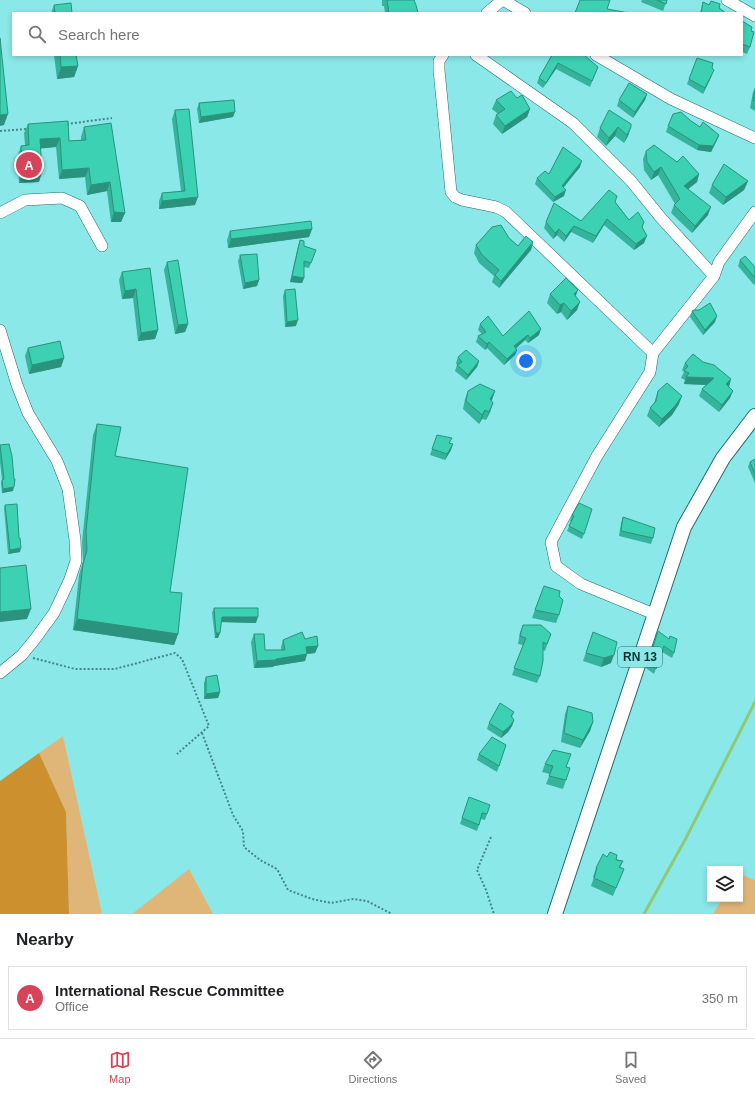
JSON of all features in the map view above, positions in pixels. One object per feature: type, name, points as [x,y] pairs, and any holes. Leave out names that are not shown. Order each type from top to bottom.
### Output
[{"type":"main road","name":"RN 13","points":[[555,914],[684,527],[722,458],[755,416]]},
{"type":"street","points":[[488,12],[503,0],[523,12]]},
{"type":"street","points":[[727,0],[755,16]]},
{"type":"street","points":[[442,56],[439,61],[439,70],[451,192],[462,200],[496,208],[506,212],[653,353]]},
{"type":"street","points":[[477,56],[573,123],[630,180],[661,218],[714,276]]},
{"type":"street","points":[[598,56],[671,99],[755,138]]},
{"type":"street","points":[[0,213],[25,200],[62,198],[80,206],[102,246]]},
{"type":"street","points":[[654,614],[581,584],[556,566],[551,542],[597,456],[650,372],[653,353],[714,276],[719,262],[755,212]]},
{"type":"street","points":[[0,330],[17,385],[28,413],[57,461],[68,489],[75,540],[76,561],[70,580],[54,613],[22,655],[0,674]]},
{"type":"path","points":[[66,124],[112,118]]},
{"type":"path","points":[[0,131],[29,128]]},
{"type":"path","points":[[22,655],[75,669],[115,668],[175,653],[182,659],[209,726],[177,754]]},
{"type":"path","points":[[202,733],[233,815],[243,831],[244,847],[260,860],[277,869],[288,890],[312,899],[331,903],[353,899],[367,901],[392,914]]},
{"type":"path","points":[[491,837],[477,870],[494,914]]},
{"type":"shaded area","points":[[63,736],[102,914],[69,914],[66,812],[39,753]]},
{"type":"shaded area","points":[[39,753],[66,812],[69,914],[0,914],[0,781]]},
{"type":"shaded area","points":[[189,869],[213,914],[132,914]]},
{"type":"shaded area","points":[[743,875],[755,880],[755,914],[713,914],[720,902],[743,902]]},
{"type":"building","points":[[387,0],[414,0],[418,12],[389,12]]},
{"type":"building","points":[[580,0],[610,0],[607,9],[624,12],[575,12]]},
{"type":"building","points":[[657,0],[667,0],[666,4]]},
{"type":"building","points":[[711,1],[720,4],[719,8],[725,12],[701,12],[703,2],[709,5]]},
{"type":"building","points":[[71,3],[72,12],[55,12],[54,5]]},
{"type":"building","points":[[743,22],[752,27],[751,31],[754,32],[750,47],[743,44]]},
{"type":"building","points":[[0,38],[8,114],[0,115]]},
{"type":"building","points":[[60,56],[76,56],[78,66],[61,67]]},
{"type":"building","points":[[551,56],[585,56],[598,67],[592,81],[558,63],[546,83],[539,78]]},
{"type":"building","points":[[697,58],[713,63],[712,68],[714,70],[705,88],[689,79]]},
{"type":"building","points":[[629,83],[647,94],[635,112],[619,100]]},
{"type":"building","points":[[511,91],[517,98],[522,95],[530,109],[505,126],[496,115],[505,109],[496,100]]},
{"type":"building","points":[[234,100],[235,112],[201,117],[199,103]]},
{"type":"building","points":[[189,109],[198,197],[162,201],[162,193],[185,191],[175,110]]},
{"type":"building","points":[[609,110],[631,124],[627,135],[618,127],[609,138],[600,128]]},
{"type":"building","points":[[681,112],[700,127],[703,122],[719,135],[713,146],[699,145],[668,126],[673,114]]},
{"type":"building","points":[[68,121],[69,141],[86,140],[84,127],[111,123],[125,213],[114,212],[110,182],[91,185],[89,168],[62,170],[60,138],[40,139],[42,172],[23,173],[21,146],[29,145],[28,124]]},
{"type":"building","points":[[654,145],[677,162],[683,156],[699,174],[684,186],[711,207],[695,226],[674,205],[680,199],[661,167],[654,172],[647,162],[646,151]]},
{"type":"building","points":[[563,147],[582,161],[562,186],[566,190],[555,197],[537,178],[545,171],[549,174]]},
{"type":"building","points":[[724,164],[748,181],[726,197],[712,185]]},
{"type":"building","points":[[609,190],[617,196],[615,202],[629,220],[638,212],[644,222],[642,227],[647,236],[636,244],[607,219],[596,236],[574,226],[566,236],[559,229],[555,233],[546,222],[554,203],[581,221]]},
{"type":"building","points":[[311,221],[312,229],[231,239],[230,231]]},
{"type":"building","points":[[501,225],[509,238],[518,246],[526,236],[533,242],[501,281],[495,275],[499,270],[482,255],[476,245],[492,227]]},
{"type":"building","points":[[300,240],[304,241],[304,246],[316,250],[311,263],[304,261],[304,278],[292,276]]},
{"type":"building","points":[[257,254],[259,280],[245,283],[240,255]]},
{"type":"building","points":[[745,256],[755,267],[755,278],[740,260]]},
{"type":"building","points":[[178,260],[188,324],[178,325],[167,262]]},
{"type":"building","points":[[150,268],[158,330],[141,333],[136,289],[125,291],[122,272]]},
{"type":"building","points":[[566,278],[578,290],[574,294],[580,302],[571,311],[564,303],[560,305],[550,294]]},
{"type":"building","points":[[295,289],[298,320],[287,322],[285,290]]},
{"type":"building","points":[[710,303],[717,316],[705,330],[692,311],[699,310]]},
{"type":"building","points":[[529,311],[541,329],[530,338],[528,335],[514,346],[517,350],[507,359],[489,342],[487,344],[478,336],[486,332],[480,324],[488,316],[503,336]]},
{"type":"building","points":[[60,341],[64,358],[32,365],[28,348]]},
{"type":"building","points":[[466,350],[479,361],[468,375],[457,365],[462,362],[458,357]]},
{"type":"building","points":[[693,354],[703,362],[714,365],[731,379],[726,384],[733,391],[722,405],[702,389],[714,378],[686,377],[689,373],[684,371],[688,366],[685,363]]},
{"type":"building","points":[[667,383],[682,396],[675,406],[662,419],[650,408],[656,401],[658,391]]},
{"type":"building","points":[[480,384],[495,391],[490,399],[493,403],[489,412],[485,410],[482,415],[466,401],[468,391]]},
{"type":"building","points":[[97,424],[121,427],[115,456],[188,468],[170,592],[182,593],[178,634],[77,619],[83,564],[87,550],[86,531]]},
{"type":"building","points":[[437,435],[452,438],[449,443],[453,444],[447,454],[432,449]]},
{"type":"building","points":[[9,444],[15,479],[14,487],[3,489],[2,480],[4,479],[0,445]]},
{"type":"building","points":[[755,459],[755,474],[750,462]]},
{"type":"building","points":[[579,503],[592,509],[584,534],[569,526],[574,516],[572,515]]},
{"type":"building","points":[[17,504],[21,548],[10,550],[5,505]]},
{"type":"building","points":[[623,517],[655,528],[653,538],[621,531]]},
{"type":"building","points":[[26,565],[31,609],[0,612],[0,568]]},
{"type":"building","points":[[544,586],[560,591],[559,596],[563,600],[559,615],[535,610]]},
{"type":"building","points":[[214,608],[258,608],[258,617],[222,617],[220,633],[216,633]]},
{"type":"building","points":[[523,625],[541,625],[551,634],[547,644],[543,642],[543,661],[540,676],[514,668],[526,638],[520,636]]},
{"type":"building","points":[[658,631],[669,639],[670,636],[677,639],[674,653],[664,646],[656,669],[648,663]]},
{"type":"building","points":[[302,632],[305,639],[317,636],[318,646],[306,647],[307,654],[276,660],[257,661],[254,634],[264,634],[265,650],[285,650],[283,640]]},
{"type":"building","points":[[593,632],[617,642],[614,655],[604,658],[586,653]]},
{"type":"building","points":[[217,675],[220,692],[206,694],[206,677]]},
{"type":"building","points":[[500,703],[514,712],[511,716],[514,720],[503,732],[489,723]]},
{"type":"building","points":[[568,706],[592,713],[593,722],[583,740],[564,733]]},
{"type":"building","points":[[492,737],[506,745],[499,766],[479,754]]},
{"type":"building","points":[[553,750],[571,754],[566,767],[570,768],[566,780],[549,776],[553,766],[545,764]]},
{"type":"building","points":[[469,797],[490,805],[487,814],[482,813],[479,825],[462,818]]},
{"type":"building","points":[[610,852],[617,855],[616,860],[623,861],[619,867],[624,869],[616,888],[594,878],[596,868],[603,854],[607,857]]},
{"type":"waterway","points":[[644,914],[686,838],[755,702]]},
{"type":"place","name":"International Rescue Committee","points":[[29,165]]}]
